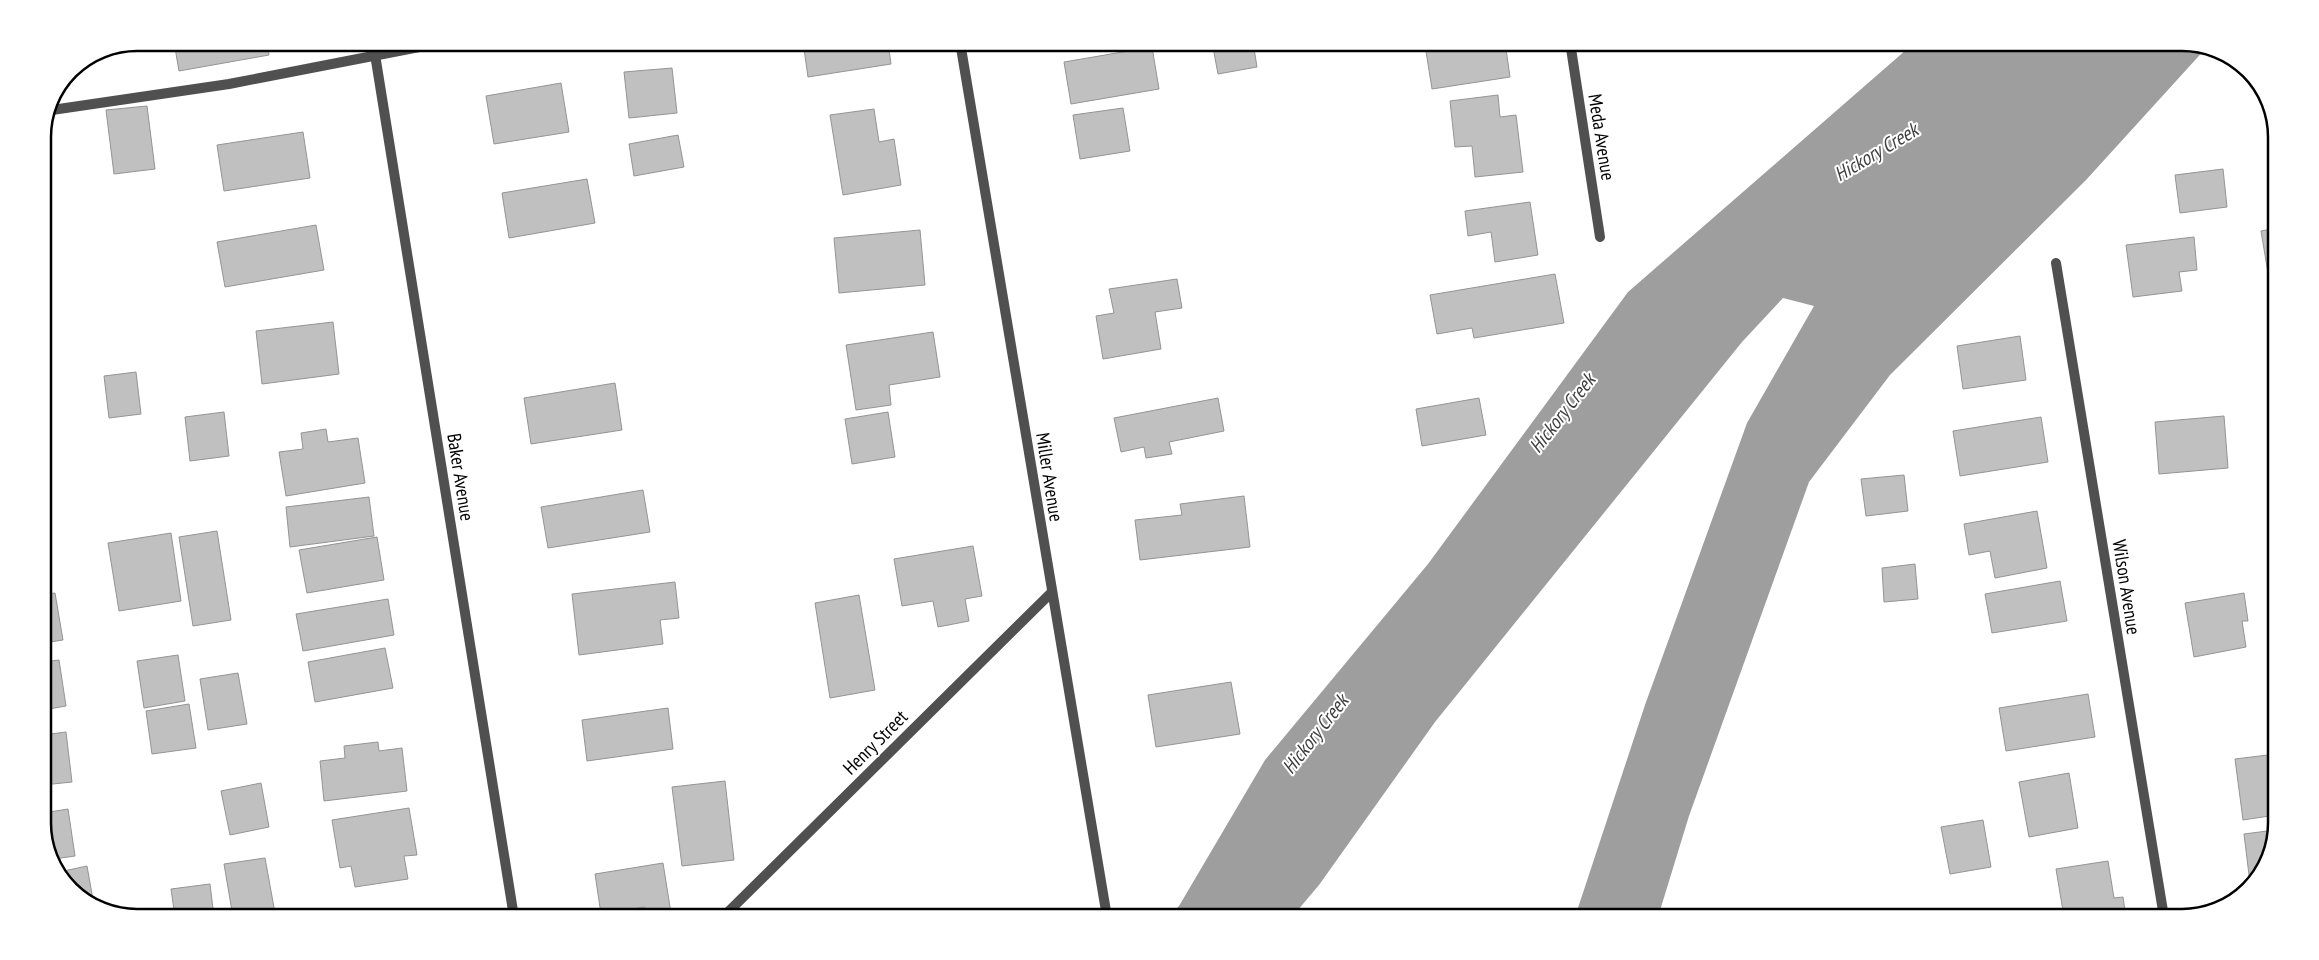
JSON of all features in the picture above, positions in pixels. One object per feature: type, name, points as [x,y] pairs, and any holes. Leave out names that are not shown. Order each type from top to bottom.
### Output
[{"type":"street","name":"Baker Avenue","points":[[374,51],[513,909]]},
{"type":"street","points":[[56,109],[229,84],[400,51]]},
{"type":"street","name":"Miller Avenue","points":[[962,51],[1106,909]]},
{"type":"street","name":"Meda Avenue","points":[[1571,51],[1600,236]]},
{"type":"street","name":"Wilson Avenue","points":[[2056,262],[2163,909]]},
{"type":"street","name":"Henry Street","points":[[732,909],[1052,592]]},
{"type":"water","name":"Hickory Creek","points":[[1905,51],[2182,51],[2201,54],[2086,180],[1890,375],[1809,482],[1689,816],[1660,909],[1578,909],[1645,705],[1747,423],[1814,306],[1783,298],[1742,342],[1435,722],[1319,885],[1299,909],[1176,909],[1265,760],[1428,564],[1628,292]]},
{"type":"building","points":[[176,51],[268,51],[269,55],[179,71]]},
{"type":"building","points":[[804,51],[889,51],[891,64],[808,77]]},
{"type":"building","points":[[1129,51],[1153,51],[1159,89],[1071,104],[1064,62]]},
{"type":"building","points":[[1214,51],[1254,51],[1257,67],[1218,74]]},
{"type":"building","points":[[1426,51],[1506,51],[1510,77],[1432,89]]},
{"type":"building","points":[[672,68],[677,113],[629,118],[624,72]]},
{"type":"building","points":[[561,83],[569,132],[494,144],[486,96]]},
{"type":"building","points":[[1498,95],[1500,117],[1516,115],[1523,172],[1475,177],[1472,146],[1455,147],[1450,101]]},
{"type":"building","points":[[147,106],[155,169],[114,174],[106,110]]},
{"type":"building","points":[[1123,108],[1130,151],[1080,159],[1073,115]]},
{"type":"building","points":[[874,109],[879,142],[894,139],[901,185],[843,195],[830,115]]},
{"type":"building","points":[[303,132],[310,178],[224,191],[217,145]]},
{"type":"building","points":[[678,135],[684,167],[634,176],[629,144]]},
{"type":"building","points":[[2223,169],[2227,207],[2180,213],[2175,175]]},
{"type":"building","points":[[587,179],[595,223],[509,238],[502,193]]},
{"type":"building","points":[[1530,202],[1538,255],[1495,262],[1491,232],[1468,236],[1465,211]]},
{"type":"building","points":[[316,225],[324,270],[225,287],[217,242]]},
{"type":"building","points":[[920,230],[925,285],[839,293],[834,238]]},
{"type":"building","points":[[2268,230],[2268,273],[2261,231]]},
{"type":"building","points":[[2194,237],[2197,270],[2179,272],[2182,291],[2133,297],[2126,245]]},
{"type":"building","points":[[1555,274],[1564,323],[1474,338],[1472,328],[1437,334],[1430,295]]},
{"type":"building","points":[[1177,279],[1182,308],[1155,312],[1161,349],[1103,359],[1096,316],[1114,313],[1109,289]]},
{"type":"building","points":[[333,322],[339,374],[262,384],[256,331]]},
{"type":"building","points":[[933,332],[940,377],[889,385],[891,405],[856,410],[846,345]]},
{"type":"building","points":[[2020,336],[2026,380],[1963,389],[1957,346]]},
{"type":"building","points":[[136,372],[141,414],[109,418],[104,376]]},
{"type":"building","points":[[615,383],[622,430],[531,444],[524,398]]},
{"type":"building","points":[[1218,398],[1224,431],[1169,442],[1172,454],[1146,458],[1144,447],[1121,452],[1114,418]]},
{"type":"building","points":[[1479,398],[1486,435],[1422,446],[1416,409]]},
{"type":"building","points":[[224,412],[229,456],[190,461],[185,417]]},
{"type":"building","points":[[888,412],[895,457],[852,464],[845,419]]},
{"type":"building","points":[[2224,416],[2228,468],[2159,474],[2155,422]]},
{"type":"building","points":[[2041,417],[2048,462],[1960,476],[1953,431]]},
{"type":"building","points":[[326,429],[328,442],[358,438],[365,483],[286,496],[279,452],[303,449],[301,433]]},
{"type":"building","points":[[1904,475],[1908,511],[1866,516],[1861,479]]},
{"type":"building","points":[[643,490],[650,532],[548,548],[541,507]]},
{"type":"building","points":[[1244,496],[1250,547],[1140,560],[1135,520],[1182,515],[1180,504]]},
{"type":"building","points":[[369,497],[374,536],[290,547],[286,507]]},
{"type":"building","points":[[2037,511],[2047,568],[1995,578],[1990,551],[1969,555],[1964,524]]},
{"type":"building","points":[[217,531],[231,620],[193,626],[179,537]]},
{"type":"building","points":[[171,533],[181,601],[119,611],[108,543]]},
{"type":"building","points":[[377,537],[384,580],[307,593],[299,550]]},
{"type":"building","points":[[973,546],[982,596],[965,599],[969,621],[938,627],[933,601],[902,606],[894,559]]},
{"type":"building","points":[[1915,564],[1918,599],[1884,602],[1882,568]]},
{"type":"building","points":[[2060,581],[2067,621],[1992,633],[1985,594]]},
{"type":"building","points":[[675,582],[679,618],[660,620],[663,644],[579,655],[572,594]]},
{"type":"building","points":[[55,593],[63,640],[51,642],[51,594]]},
{"type":"building","points":[[2244,593],[2248,621],[2242,621],[2246,647],[2194,657],[2185,603]]},
{"type":"building","points":[[859,595],[875,690],[830,698],[815,603]]},
{"type":"building","points":[[388,599],[394,635],[303,651],[296,614]]},
{"type":"building","points":[[385,648],[393,688],[315,702],[308,662]]},
{"type":"building","points":[[178,655],[185,701],[144,708],[137,661]]},
{"type":"building","points":[[59,660],[66,706],[51,709],[51,661]]},
{"type":"building","points":[[238,673],[247,724],[208,730],[200,679]]},
{"type":"building","points":[[1231,682],[1240,734],[1156,747],[1148,695]]},
{"type":"building","points":[[2088,694],[2095,737],[2006,751],[1999,708]]},
{"type":"building","points":[[189,704],[196,748],[152,754],[146,711]]},
{"type":"building","points":[[668,708],[673,749],[587,761],[582,720]]},
{"type":"building","points":[[66,732],[72,782],[51,784],[51,734]]},
{"type":"building","points":[[378,742],[379,751],[402,748],[407,791],[324,801],[320,761],[345,758],[344,746]]},
{"type":"building","points":[[2268,755],[2268,816],[2243,820],[2235,759]]},
{"type":"building","points":[[2069,773],[2078,828],[2029,837],[2019,782]]},
{"type":"building","points":[[725,781],[734,860],[682,866],[672,787]]},
{"type":"building","points":[[261,783],[269,827],[230,835],[221,791]]},
{"type":"building","points":[[409,808],[417,855],[404,856],[408,879],[355,887],[351,866],[340,868],[332,820]]},
{"type":"building","points":[[68,809],[75,856],[59,858],[51,829],[51,812]]},
{"type":"building","points":[[1983,820],[1991,867],[1950,874],[1941,827]]},
{"type":"building","points":[[2267,831],[2261,856],[2249,876],[2244,834]]},
{"type":"building","points":[[265,858],[274,909],[232,909],[224,864]]},
{"type":"building","points":[[2108,861],[2114,898],[2123,897],[2125,909],[2063,909],[2056,869]]},
{"type":"building","points":[[663,863],[670,909],[645,909],[645,907],[600,909],[595,874]]},
{"type":"building","points":[[87,866],[92,896],[76,884],[66,870]]},
{"type":"building","points":[[210,884],[213,909],[174,909],[171,889]]}]
